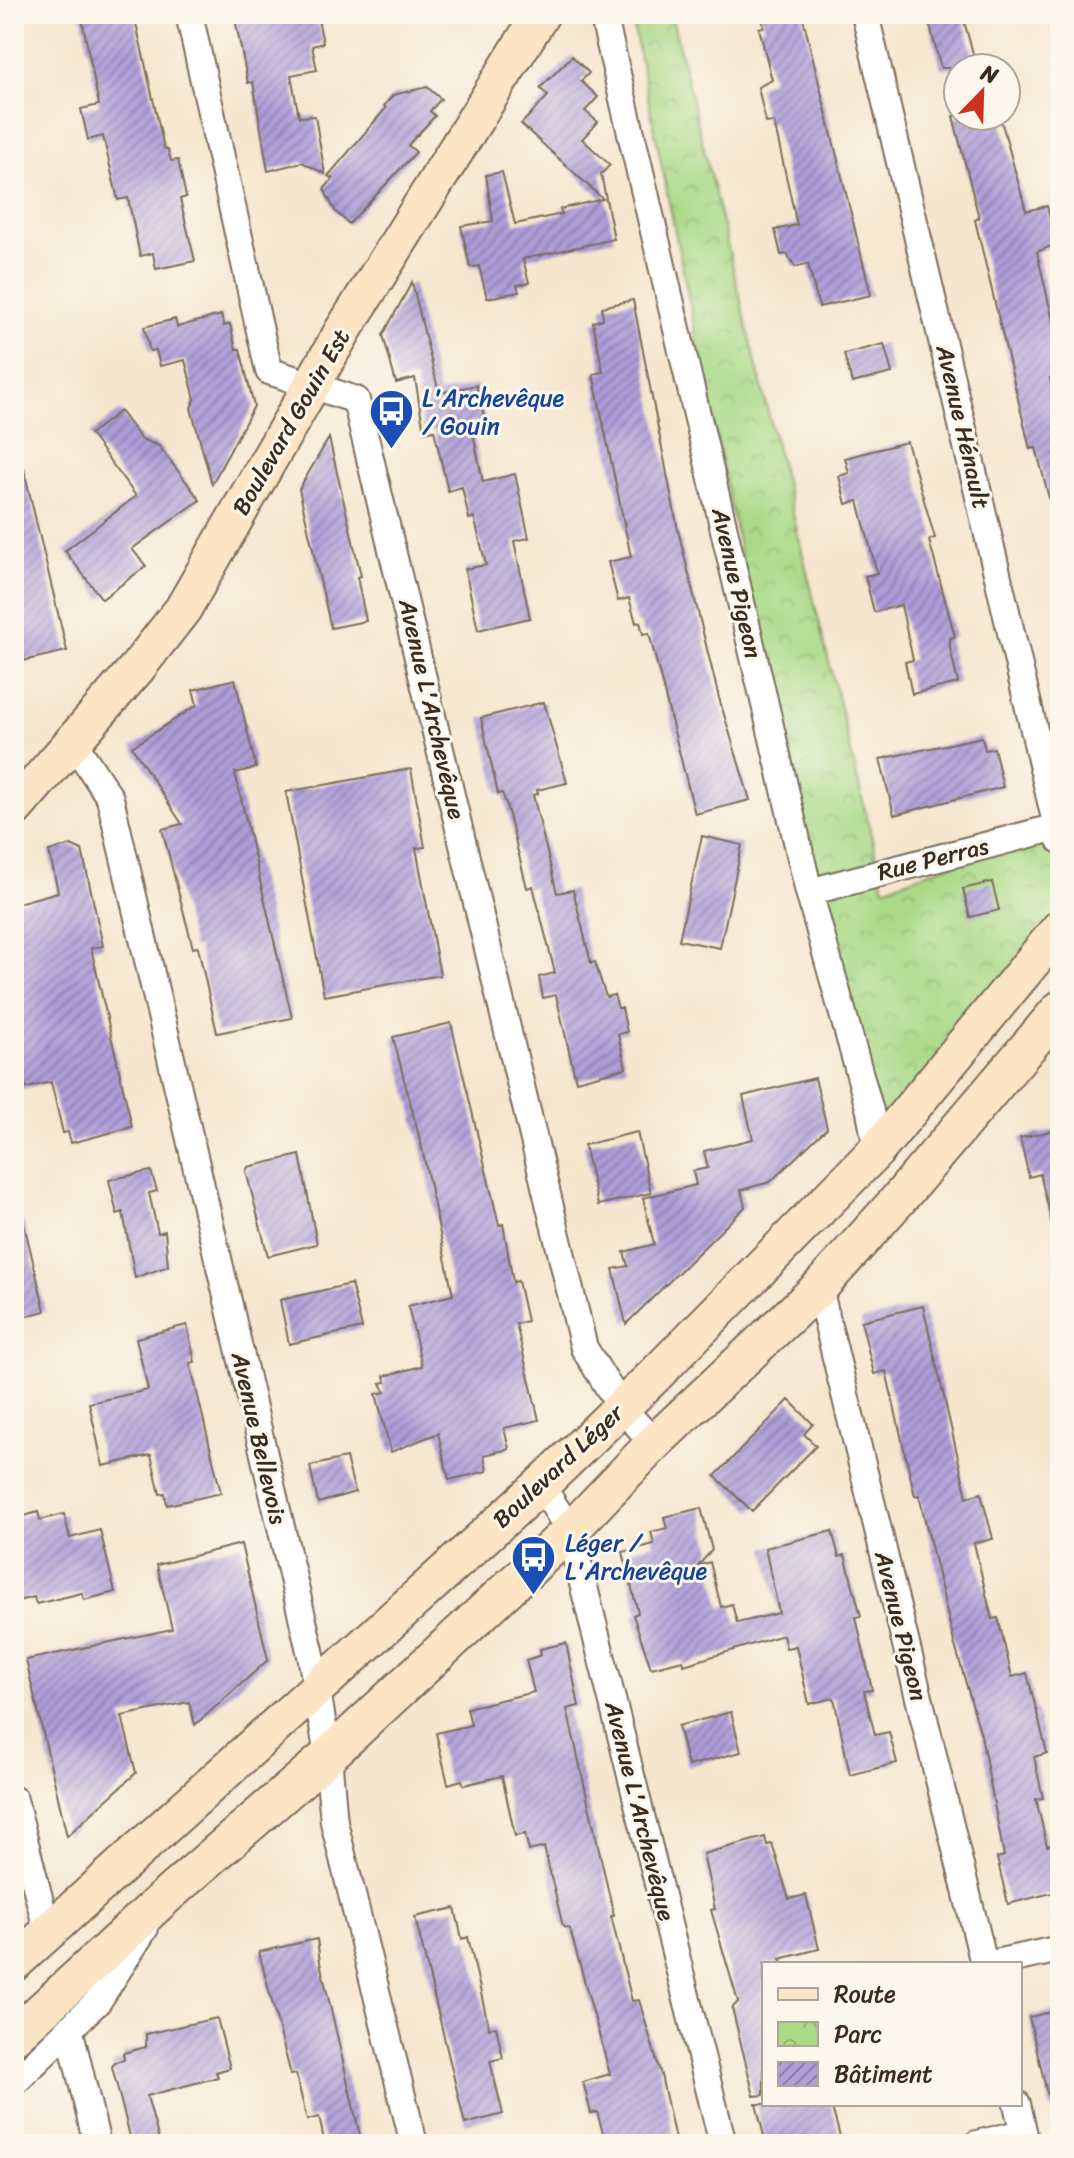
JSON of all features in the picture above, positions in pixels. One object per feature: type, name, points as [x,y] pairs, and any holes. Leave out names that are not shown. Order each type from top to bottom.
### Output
[{"type":"main road","name":"Boulevard Gouin Est","points":[[14,809],[74,743],[183,609],[314,386],[344,329],[541,14]]},
{"type":"main road","name":"Boulevard Léger","points":[[14,1963],[541,1485],[621,1407],[877,1150],[1060,928]]},
{"type":"main road","name":"Boulevard Léger","points":[[14,2036],[164,1898],[328,1756],[570,1531],[654,1443],[819,1288],[1060,1009]]},
{"type":"street","name":"Avenue L'Archevêque","points":[[189,14],[269,371],[356,400],[584,1348],[621,1407],[654,1443]]},
{"type":"street","name":"Avenue Pigeon","points":[[603,14],[809,892],[870,1111],[877,1150]]},
{"type":"street","name":"Avenue Hénault","points":[[865,14],[1059,834]]},
{"type":"street","name":"Avenue Bellevois","points":[[74,743],[110,798],[317,1687],[334,1822],[414,2144]]},
{"type":"street","name":"Rue Perras","points":[[809,892],[1059,834]]},
{"type":"street","name":"Avenue Pigeon","points":[[819,1288],[984,1962]]},
{"type":"street","name":"Avenue L'Archevêque","points":[[541,1485],[570,1531],[723,2144]]},
{"type":"street","points":[[14,1800],[48,1933]]},
{"type":"street","name":"Boulevard Léger","points":[[14,2083],[70,2032],[98,2001],[164,1898]]},
{"type":"street","points":[[1000,1962],[1060,1949]]},
{"type":"street","points":[[70,2032],[97,2144]]},
{"type":"street","points":[[977,2144],[1025,2138],[1017,2106]]},
{"type":"green space","points":[[648,14],[671,14],[884,888],[1057,827],[1060,840],[1060,928],[877,1150],[809,892],[633,24]]},
{"type":"building","points":[[81,14],[134,14],[164,148],[168,150],[171,161],[178,160],[186,197],[180,199],[195,261],[156,269],[153,253],[140,256],[128,198],[118,200],[103,136],[88,140],[81,109],[99,105]]},
{"type":"building","points":[[234,14],[317,14],[323,43],[312,46],[317,70],[291,75],[299,117],[315,116],[325,174],[302,162],[268,171],[253,82],[248,83]]},
{"type":"building","points":[[761,14],[802,14],[871,295],[819,307],[808,264],[795,267],[787,254],[781,255],[775,230],[797,225],[774,122],[766,123],[758,87],[772,80],[759,28],[764,27]]},
{"type":"building","points":[[927,14],[962,14],[973,52],[942,52],[941,68]]},
{"type":"building","points":[[572,56],[589,73],[581,81],[598,97],[585,111],[598,122],[582,139],[610,165],[601,174],[614,239],[523,259],[529,283],[517,285],[519,292],[487,298],[479,266],[470,267],[461,226],[493,221],[486,175],[502,172],[515,224],[562,214],[560,209],[603,199],[521,124],[548,96],[540,88]]},
{"type":"building","points":[[427,87],[441,99],[430,111],[435,116],[408,145],[416,152],[349,224],[335,211],[324,189],[333,179],[328,176],[386,108],[384,106],[393,95]]},
{"type":"building","points":[[957,132],[1004,132],[1026,211],[1047,206],[1056,244],[1037,252],[1060,352],[1060,375],[1050,378],[1060,425],[1060,509],[1052,510],[1036,448],[1030,449],[975,220],[979,218]]},
{"type":"building","points":[[412,282],[439,393],[476,385],[485,420],[471,423],[483,482],[515,474],[529,538],[514,541],[530,618],[478,630],[465,569],[486,565],[474,517],[469,519],[462,487],[448,491],[434,430],[424,432],[415,378],[396,383],[383,335]]},
{"type":"building","points":[[633,300],[678,530],[719,698],[750,800],[695,814],[649,633],[643,634],[640,622],[636,623],[629,598],[618,601],[608,562],[631,557],[593,374],[603,372],[593,322],[603,319],[602,307]]},
{"type":"building","points":[[221,315],[224,326],[230,324],[236,349],[240,349],[254,406],[212,484],[191,408],[195,399],[185,360],[160,366],[156,350],[150,351],[144,327],[175,319],[177,327]]},
{"type":"building","points":[[884,344],[892,373],[852,383],[844,354]]},
{"type":"building","points":[[120,411],[141,439],[159,446],[200,500],[132,549],[146,566],[102,599],[65,551],[136,496],[90,434]]},
{"type":"building","points":[[329,438],[361,576],[357,577],[366,621],[331,628],[299,489]]},
{"type":"building","points":[[907,442],[935,538],[929,540],[955,637],[950,638],[950,648],[958,683],[912,694],[905,662],[913,660],[901,605],[874,612],[865,576],[877,573],[858,501],[846,504],[839,476],[849,473],[845,458]]},
{"type":"building","points":[[23,466],[67,651],[14,663],[14,467]]},
{"type":"building","points":[[235,679],[256,768],[235,773],[292,1018],[217,1033],[198,947],[193,948],[162,829],[182,824],[132,747],[197,705],[193,690]]},
{"type":"building","points":[[544,702],[567,783],[537,790],[538,794],[533,795],[557,893],[573,890],[591,963],[595,962],[606,997],[614,995],[618,1008],[622,1008],[627,1032],[618,1034],[626,1068],[576,1081],[556,995],[543,998],[539,977],[555,973],[533,886],[527,888],[506,803],[502,793],[498,794],[481,718]]},
{"type":"building","points":[[982,737],[985,750],[994,748],[1003,787],[894,815],[880,759]]},
{"type":"building","points":[[411,769],[425,847],[416,848],[440,975],[324,996],[286,792]]},
{"type":"building","points":[[702,836],[742,845],[720,948],[679,940]]},
{"type":"building","points":[[71,845],[82,850],[103,946],[91,948],[132,1127],[71,1143],[68,1132],[63,1133],[51,1082],[18,1090],[14,1075],[14,904],[58,892],[49,851]]},
{"type":"building","points":[[992,882],[999,910],[970,917],[963,889]]},
{"type":"building","points":[[451,1023],[499,1225],[503,1224],[513,1282],[518,1281],[527,1321],[516,1324],[539,1420],[504,1428],[509,1449],[484,1455],[487,1471],[449,1480],[438,1433],[391,1452],[376,1394],[385,1392],[381,1383],[386,1382],[384,1376],[422,1366],[408,1306],[453,1295],[421,1144],[393,1037]]},
{"type":"building","points":[[815,1078],[827,1128],[770,1182],[741,1190],[745,1207],[626,1324],[613,1269],[628,1266],[624,1252],[654,1244],[643,1198],[696,1185],[693,1171],[708,1168],[704,1151],[753,1139],[743,1096]]},
{"type":"building","points":[[1060,1129],[1060,1218],[1051,1219],[1040,1174],[1029,1177],[1020,1138]]},
{"type":"building","points":[[637,1132],[651,1193],[598,1205],[584,1145]]},
{"type":"building","points":[[300,1155],[317,1244],[268,1256],[246,1171],[248,1167]]},
{"type":"building","points":[[151,1171],[157,1191],[149,1193],[158,1233],[165,1231],[168,1266],[135,1278],[123,1212],[117,1214],[109,1180]]},
{"type":"building","points":[[23,1220],[45,1311],[14,1319],[14,1221]]},
{"type":"building","points":[[351,1284],[362,1328],[289,1344],[280,1300]]},
{"type":"building","points":[[923,1306],[967,1497],[981,1493],[993,1539],[974,1543],[992,1619],[998,1618],[1012,1677],[1027,1673],[1047,1753],[1034,1757],[1043,1798],[1036,1799],[1047,1846],[1060,1843],[1060,1891],[1008,1904],[997,1858],[1004,1856],[981,1735],[954,1642],[919,1495],[915,1496],[886,1371],[874,1374],[861,1321]]},
{"type":"building","points":[[187,1325],[195,1362],[190,1363],[221,1493],[167,1505],[165,1493],[160,1494],[151,1455],[103,1466],[89,1403],[148,1390],[136,1338]]},
{"type":"building","points":[[789,1400],[813,1424],[804,1434],[816,1446],[752,1511],[715,1476]]},
{"type":"building","points":[[346,1458],[355,1492],[318,1503],[310,1466]]},
{"type":"building","points":[[701,1508],[712,1550],[698,1566],[710,1562],[721,1607],[732,1604],[737,1623],[779,1613],[765,1548],[832,1531],[839,1557],[845,1555],[861,1616],[856,1617],[872,1690],[864,1691],[875,1735],[889,1732],[897,1763],[850,1775],[834,1698],[809,1704],[796,1646],[786,1648],[783,1635],[684,1665],[683,1660],[651,1668],[633,1615],[638,1613],[623,1552],[654,1544],[651,1532],[667,1528],[664,1517]]},
{"type":"building","points":[[38,1512],[40,1520],[64,1514],[70,1538],[100,1530],[115,1592],[84,1600],[82,1593],[36,1604],[34,1597],[18,1601],[14,1586],[14,1519]]},
{"type":"building","points":[[241,1544],[268,1660],[195,1725],[189,1702],[122,1716],[136,1773],[67,1836],[26,1660],[172,1629],[157,1565]]},
{"type":"building","points":[[566,1643],[579,1706],[567,1709],[614,1916],[611,1916],[632,2001],[639,2000],[661,2075],[676,2144],[606,2144],[597,2112],[591,2113],[583,2082],[610,2074],[570,1929],[563,1927],[544,1847],[529,1851],[525,1834],[515,1836],[502,1776],[464,1785],[462,1780],[448,1784],[436,1733],[471,1725],[467,1708],[534,1692],[526,1660],[541,1655],[540,1649]]},
{"type":"building","points":[[731,1712],[741,1752],[688,1766],[678,1726]]},
{"type":"building","points":[[765,1837],[767,1845],[772,1844],[789,1899],[806,1895],[819,1949],[780,1959],[781,1962],[762,1962],[762,2095],[754,2096],[732,2008],[738,2002],[711,1910],[715,1909],[703,1854]]},
{"type":"building","points":[[455,1908],[462,1939],[468,1937],[489,2028],[496,2027],[503,2058],[490,2061],[503,2114],[465,2124],[415,1917]]},
{"type":"building","points":[[317,1939],[362,2144],[325,2144],[319,2117],[307,2120],[296,2074],[291,2075],[259,1952]]},
{"type":"building","points":[[1060,2010],[1060,2109],[1051,2110],[1029,2017]]},
{"type":"building","points":[[217,2018],[230,2068],[216,2072],[218,2077],[147,2096],[160,2144],[132,2144],[112,2067],[115,2062],[124,2060],[123,2053],[146,2047],[146,2034]]},
{"type":"building","points":[[756,2104],[832,2106],[842,2144],[766,2144]]},
{"type":"place","name":"L'Archevêque / Gouin","points":[[391,451]]},
{"type":"place","name":"Léger / L'Archevêque","points":[[534,1596]]}]
